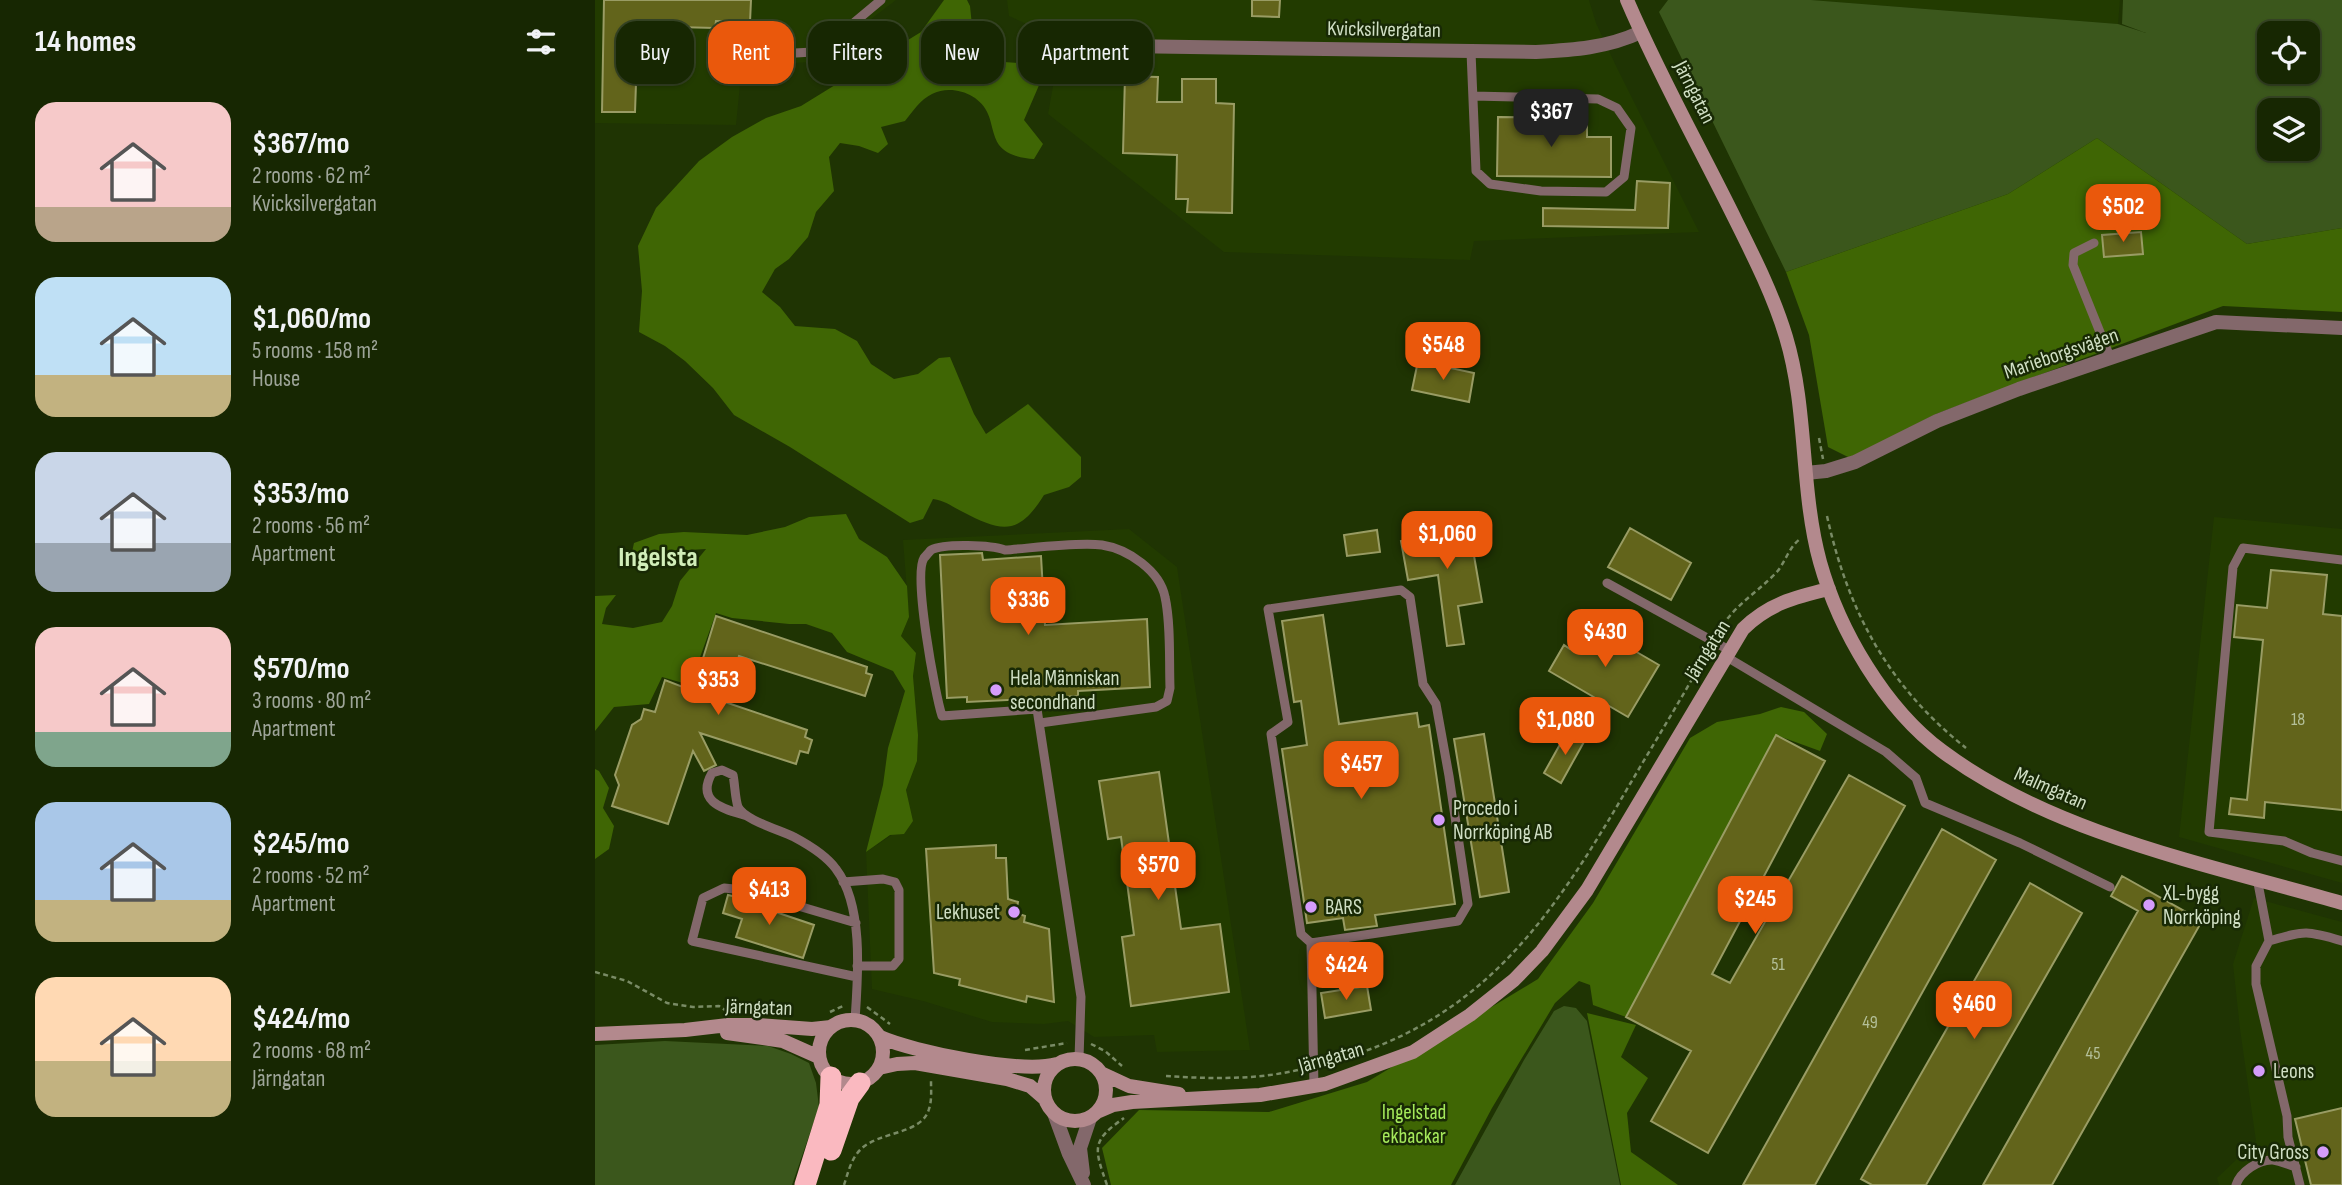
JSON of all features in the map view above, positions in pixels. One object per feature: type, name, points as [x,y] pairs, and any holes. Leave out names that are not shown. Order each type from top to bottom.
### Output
[{"type":"highway","points":[[805,1185],[830,1105],[831,1077]]},
{"type":"highway","points":[[820,1185],[849,1098],[860,1083]]},
{"type":"street","name":"Järngatan","points":[[1095,1114],[1133,1094],[1205,1097],[1260,1095],[1314,1086],[1359,1073],[1413,1052],[1469,1015],[1514,980],[1533,960],[1587,890],[1743,629],[1763,611],[1798,596],[1829,590],[1814,536],[1794,368],[1779,317],[1756,261],[1640,32],[1627,0]]},
{"type":"street","name":"Kvicksilvergatan","points":[[1153,47],[1471,52],[1576,50],[1605,46],[1640,32]]},
{"type":"street","name":"Marieborgsvägen","points":[[1806,473],[1826,471],[1855,462],[1937,421],[2110,357],[2216,322],[2342,328]]},
{"type":"street","name":"Malmgatan","points":[[1829,590],[1861,656],[1885,692],[1910,723],[1939,750],[1976,775],[2004,791],[2074,822],[2155,849],[2342,903]]},
{"type":"street","points":[[880,1037],[883,1058],[871,1077],[860,1083],[845,1084],[825,1071],[819,1057],[828,1020],[847,1020],[856,1013],[880,1037],[909,1048],[1014,1067],[1046,1067],[1079,1059],[1095,1066],[1101,1073],[1107,1092],[1080,1147],[1084,1185]]},
{"type":"street","name":"Järngatan","points":[[595,1034],[728,1025],[812,1029],[828,1020]]},
{"type":"street","name":"Järngatan","points":[[685,1030],[771,1038],[796,1045],[819,1057]]},
{"type":"street","points":[[879,1068],[897,1064],[932,1065],[1030,1086],[1045,1099],[1054,1113],[1084,1185]]},
{"type":"street","points":[[1045,1099],[1046,1080],[1057,1064]]},
{"type":"street","name":"Järngatan","points":[[1101,1073],[1133,1094]]},
{"type":"street","points":[[1054,1113],[1065,1120],[1078,1122],[1095,1114]]},
{"type":"lane","points":[[794,53],[813,52],[838,36],[881,0]]},
{"type":"lane","points":[[1471,52],[1476,171],[1490,184],[1541,191],[1606,192],[1624,177],[1631,128],[1617,108],[1598,100],[1473,96]]},
{"type":"lane","points":[[2094,243],[2074,253],[2073,265],[2110,357]]},
{"type":"lane","points":[[1040,723],[1156,707],[1167,701],[1170,688],[1165,597],[1160,581],[1147,567],[1128,555],[1103,545],[1005,550],[993,546],[946,547],[930,550],[922,561],[920,573],[926,635],[942,716],[1037,709],[1081,997],[1079,1059]]},
{"type":"lane","points":[[2342,560],[2243,548],[2233,567],[2209,832],[2284,841],[2312,853],[2342,861]]},
{"type":"lane","points":[[1607,583],[1713,642],[1886,752],[1916,778],[1925,803],[2020,843],[2110,887]]},
{"type":"lane","points":[[1311,943],[1458,920],[1468,904],[1436,704],[1423,684],[1410,597],[1401,590],[1268,609],[1288,722],[1271,734],[1301,934],[1311,943],[1314,1086]]},
{"type":"lane","points":[[747,817],[739,807],[733,775],[722,770],[712,773],[707,781],[707,791],[714,803],[747,817],[792,836],[820,852],[838,870],[856,923],[856,1013]]},
{"type":"lane","points":[[2257,878],[2269,941],[2256,966],[2256,984],[2300,1185]]},
{"type":"lane","points":[[843,882],[883,879],[895,883],[899,890],[899,959],[893,966],[857,966]]},
{"type":"lane","points":[[856,923],[744,890],[724,888],[703,898],[691,941],[857,977]]},
{"type":"lane","points":[[2269,941],[2299,931],[2342,941]]},
{"type":"lane","points":[[2236,1185],[2237,1180],[2252,1166],[2271,1160],[2296,1167]]},
{"type":"path","points":[[1818,434],[1826,471]]},
{"type":"path","points":[[1826,513],[1845,582],[1870,638],[1916,701],[1969,750]]},
{"type":"path","points":[[1159,1075],[1223,1077],[1271,1074],[1313,1066],[1404,1036],[1477,988],[1520,948],[1583,864],[1725,620],[1736,606],[1776,574],[1796,541],[1831,533]]},
{"type":"path","points":[[595,972],[627,981],[667,1003],[693,1007],[722,1007],[727,1013],[722,1014]]},
{"type":"path","points":[[828,1020],[843,1006],[856,1013],[875,1011],[895,1028]]},
{"type":"path","points":[[733,1012],[754,1008],[792,1012]]},
{"type":"path","points":[[1023,1051],[1081,1042],[1098,1046],[1123,1066],[1136,1071],[1131,1110],[1101,1136],[1097,1149],[1107,1185]]},
{"type":"path","points":[[844,1185],[852,1162],[867,1143],[922,1121],[929,1109],[932,1065]]},
{"type":"shaded area","points":[[595,0],[896,0],[869,21],[808,21],[808,62],[794,63],[794,21],[708,21],[708,84],[740,84],[736,125],[595,123]]},
{"type":"shaded area","points":[[1007,0],[1589,0],[1596,23],[1616,66],[1699,232],[1474,241],[1470,260],[1224,252],[1048,114],[1053,84],[1153,84],[1153,21],[1020,21],[1009,16]]},
{"type":"shaded area","points":[[1668,0],[1811,0],[2118,24],[2146,33],[2122,24],[2123,0],[2342,0],[2342,228],[2247,244],[2097,138],[2008,194],[1786,272],[1659,12]]},
{"type":"shaded area","points":[[1811,0],[2120,0],[2118,24]]},
{"type":"shaded area","points":[[2214,517],[2342,529],[2342,883],[2179,837]]},
{"type":"shaded area","points":[[1129,529],[1177,567],[1250,1050],[1157,1052],[1154,1035],[1094,1037],[1068,1021],[1044,1024],[992,1022],[872,989],[866,852],[913,821],[906,790],[917,761],[918,735],[913,676],[916,653],[901,636],[909,617],[903,540]]},
{"type":"shaded area","points":[[2254,898],[2342,922],[2342,1185],[2219,1185],[2217,1178],[2256,1141],[2233,964]]},
{"type":"shaded area","points":[[1564,1006],[1576,1008],[1587,1021],[1620,1185],[1455,1185],[1524,1060],[1554,1011]]},
{"type":"shaded area","points":[[665,1041],[768,1046],[809,1063],[816,1083],[819,1107],[792,1185],[595,1185],[595,1045]]},
{"type":"green space","points":[[944,0],[967,0],[970,6],[972,21],[929,21]]},
{"type":"green space","points":[[921,32],[921,84],[1004,84],[1004,62],[1018,63],[1018,84],[1040,84],[1024,120],[1043,144],[1034,159],[1015,156],[999,145],[979,101],[956,91],[932,94],[920,103],[905,121],[881,127],[888,144],[878,153],[840,143],[829,157],[834,191],[816,212],[808,237],[789,259],[775,269],[762,292],[780,307],[795,326],[835,329],[857,341],[871,364],[894,379],[918,374],[939,358],[950,357],[974,414],[986,434],[1028,404],[1081,457],[1081,477],[1069,487],[1044,495],[1026,517],[1009,526],[989,524],[945,502],[933,499],[923,519],[910,523],[734,415],[713,388],[685,361],[639,332],[642,291],[638,246],[656,208],[699,161],[732,137],[766,118],[801,106],[837,84],[907,84],[907,41]]},
{"type":"green space","points":[[2097,138],[2247,244],[2342,228],[2342,312],[2223,306],[1936,414],[1850,458],[1828,447],[1809,335],[1786,272],[2008,194]]},
{"type":"green space","points":[[846,514],[859,539],[887,557],[907,586],[909,617],[901,636],[916,653],[913,676],[918,735],[917,761],[906,790],[913,821],[904,834],[890,835],[866,852],[883,785],[888,748],[905,691],[893,671],[847,652],[832,633],[806,624],[732,618],[716,613],[690,685],[662,677],[649,704],[614,707],[595,731],[595,596],[616,595],[606,608],[602,624],[633,628],[662,622],[672,606],[680,581],[706,549],[672,551],[658,556],[632,552],[634,543],[659,534],[684,532],[747,535],[785,527],[809,517]]},
{"type":"green space","name":"Ingelstad ekbackar","points":[[1781,707],[1804,712],[1827,734],[1820,751],[1776,735],[1626,1017],[1593,1005],[1590,985],[1579,981],[1555,1003],[1492,1108],[1451,1185],[1111,1185],[1102,1148],[1139,1110],[1269,1112],[1367,1082],[1538,979],[1593,903],[1690,738],[1717,722]]},
{"type":"green space","points":[[595,769],[609,788],[603,808],[614,826],[609,849],[595,859]]},
{"type":"green space","points":[[1587,1013],[1636,1025],[1621,1057],[1648,1078],[1627,1113],[1631,1152],[1678,1185],[1621,1185]]},
{"type":"building","points":[[604,0],[751,0],[750,21],[708,21],[708,28],[694,27],[694,21],[616,21],[616,84],[636,84],[635,112],[602,112]]},
{"type":"building","points":[[1252,0],[1280,0],[1279,17],[1252,16]]},
{"type":"building","points":[[1153,77],[1158,77],[1157,102],[1182,102],[1182,79],[1216,79],[1216,103],[1234,104],[1232,213],[1187,212],[1188,199],[1176,199],[1177,155],[1123,153],[1125,84],[1153,84]]},
{"type":"building","points":[[1498,117],[1587,118],[1587,137],[1611,137],[1611,177],[1497,176]]},
{"type":"building","points":[[1637,181],[1670,183],[1668,228],[1543,226],[1543,208],[1635,210]]},
{"type":"building","points":[[2141,232],[2143,254],[2104,257],[2102,235]]},
{"type":"building","points":[[1418,361],[1474,373],[1469,402],[1412,390]]},
{"type":"building","points":[[1468,521],[1482,602],[1458,606],[1464,644],[1447,646],[1438,575],[1408,580],[1401,541],[1439,534],[1438,526]]},
{"type":"building","points":[[1630,528],[1691,563],[1671,600],[1608,567]]},
{"type":"building","points":[[1377,530],[1380,552],[1347,556],[1344,535]]},
{"type":"building","points":[[982,553],[983,560],[1041,556],[1045,625],[1147,619],[1150,687],[1078,691],[1078,696],[1030,699],[967,702],[967,697],[947,698],[940,555]]},
{"type":"building","points":[[2271,570],[2327,575],[2323,614],[2342,616],[2342,810],[2265,802],[2264,818],[2229,814],[2231,798],[2247,800],[2263,640],[2234,637],[2237,605],[2267,608]]},
{"type":"building","points":[[1323,615],[1339,724],[1417,713],[1419,727],[1429,725],[1455,904],[1375,915],[1377,926],[1345,930],[1343,918],[1307,923],[1282,749],[1307,745],[1301,701],[1294,702],[1282,621]]},
{"type":"building","points":[[716,616],[867,667],[866,673],[872,675],[865,696],[739,656],[725,702],[807,730],[805,737],[812,740],[808,753],[800,751],[796,764],[700,733],[716,765],[704,771],[693,751],[668,824],[612,806],[619,785],[615,775],[632,725],[641,719],[644,709],[655,712],[665,680],[693,691]]},
{"type":"building","points":[[1585,622],[1659,665],[1628,717],[1549,671],[1564,645],[1570,649]]},
{"type":"building","points":[[1568,730],[1585,740],[1561,783],[1544,773]]},
{"type":"building","points":[[1484,734],[1509,892],[1480,897],[1454,739]]},
{"type":"building","points":[[1776,735],[1825,761],[1712,974],[1730,983],[1849,775],[1905,806],[1708,1153],[1651,1121],[1691,1051],[1626,1017]]},
{"type":"building","points":[[1159,772],[1181,929],[1220,924],[1229,992],[1131,1006],[1122,937],[1134,935],[1121,837],[1108,839],[1099,781]]},
{"type":"building","points":[[1942,829],[1996,860],[1815,1185],[1743,1185]]},
{"type":"building","points":[[996,845],[996,858],[1006,858],[1008,899],[1018,902],[1016,913],[1025,916],[1024,922],[1049,929],[1054,1002],[1027,996],[1026,1002],[959,985],[960,979],[934,973],[926,849]]},
{"type":"building","points":[[2122,876],[2202,921],[2052,1185],[1983,1185],[2138,911],[2111,896]]},
{"type":"building","points":[[2030,883],[2082,913],[1926,1185],[1872,1185],[1861,1179]]},
{"type":"building","points":[[728,895],[760,902],[758,906],[814,925],[803,958],[736,937],[742,919],[723,913]]},
{"type":"building","points":[[1367,986],[1371,1010],[1325,1018],[1321,993]]},
{"type":"building","name":"City Gross","points":[[2342,1108],[2342,1185],[2311,1185],[2295,1119]]},
{"type":"place","name":"Hela Människan secondhand","points":[[996,690]]},
{"type":"place","name":"Procedo i Norrköping AB","points":[[1439,820]]},
{"type":"place","name":"XL-bygg Norrköping","points":[[2149,905]]},
{"type":"place","name":"BARS","points":[[1311,907]]},
{"type":"place","name":"Lekhuset","points":[[1014,912]]},
{"type":"place","name":"Leons","points":[[2259,1071]]},
{"type":"place","name":"City Gross","points":[[2323,1152]]},
{"type":"district","name":"Ingelsta","points":[[658,556]]}]
